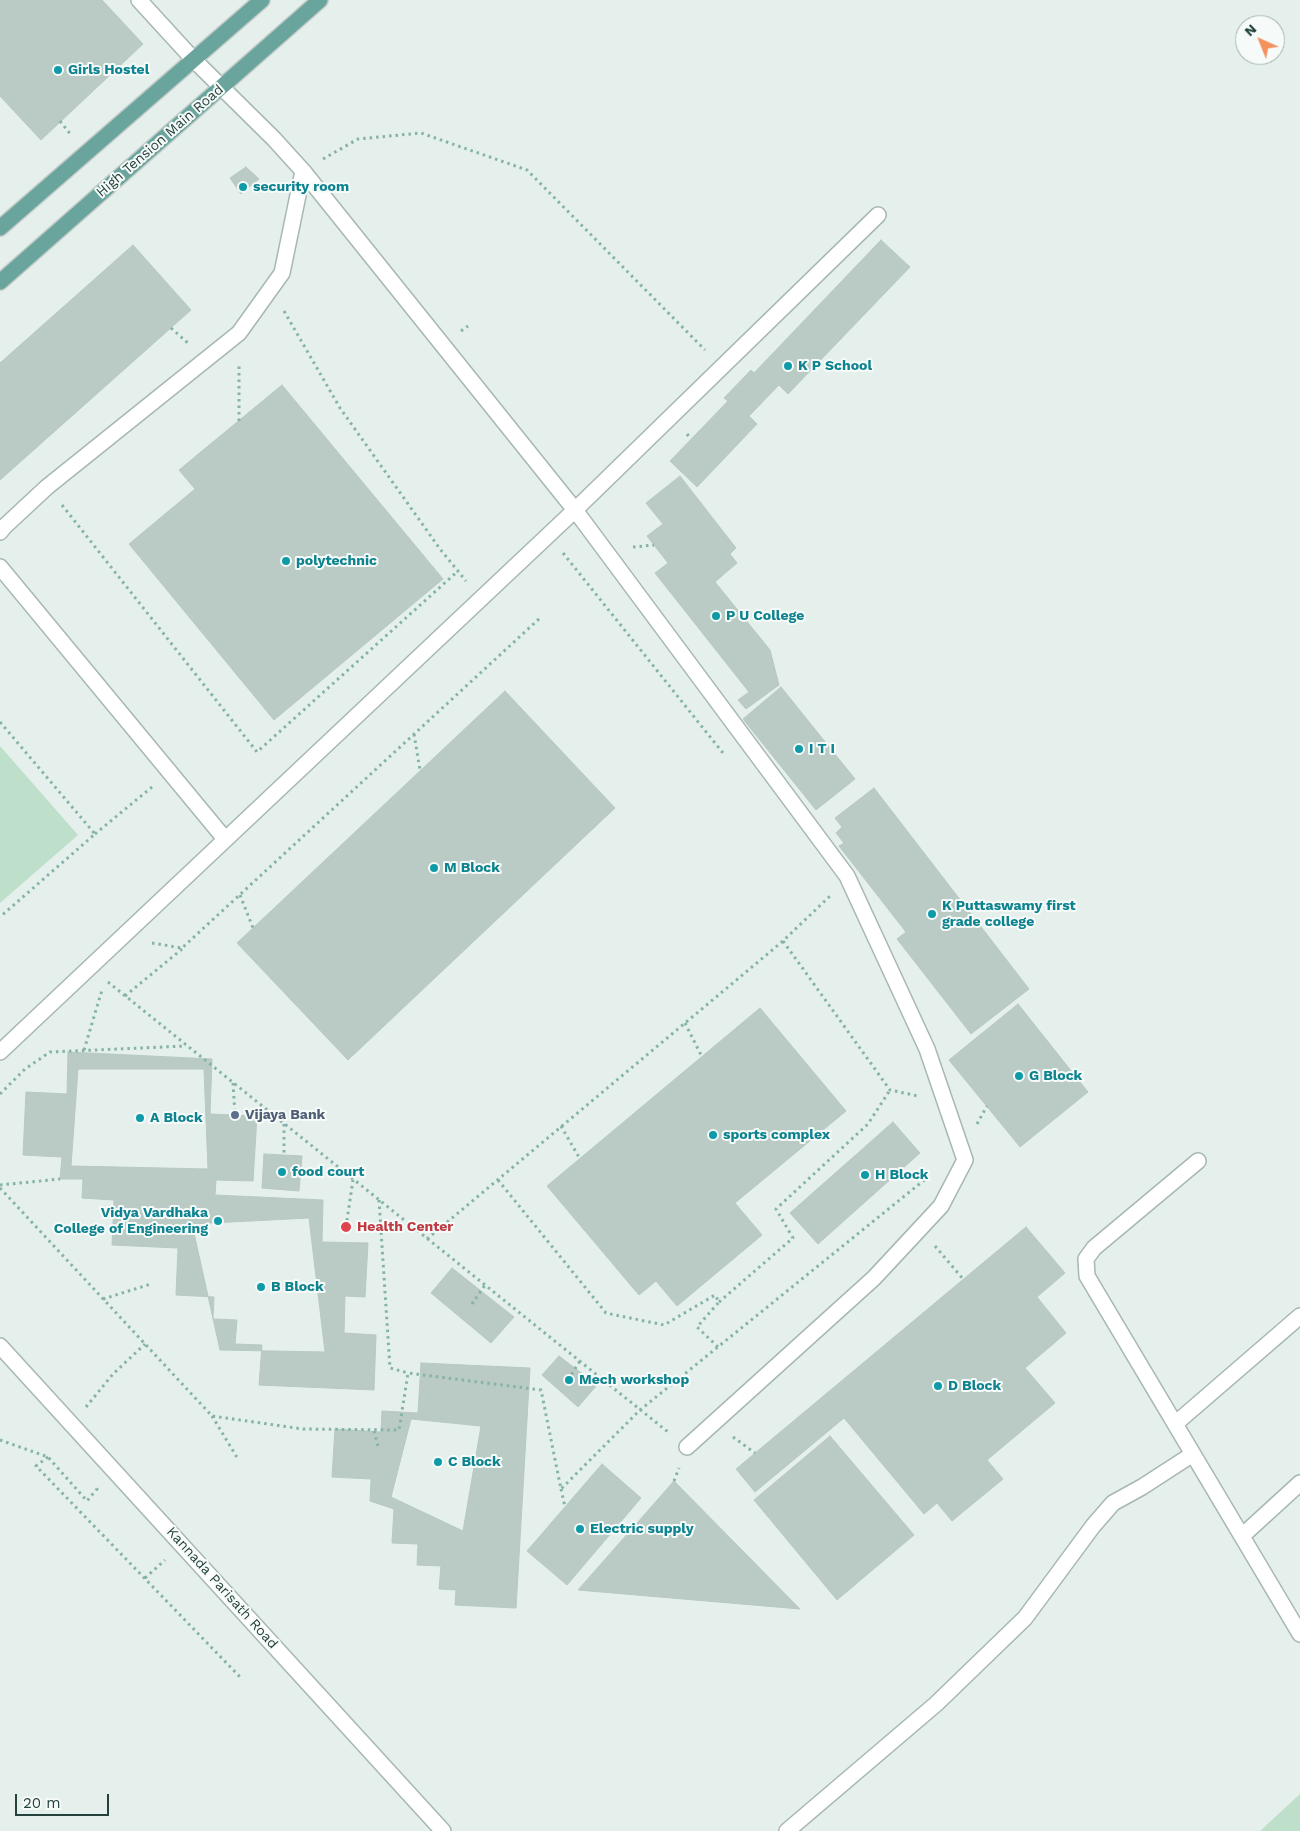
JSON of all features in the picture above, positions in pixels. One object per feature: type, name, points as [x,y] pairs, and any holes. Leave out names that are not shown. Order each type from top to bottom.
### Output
[{"type":"main road","points":[[0,228],[262,0]]},
{"type":"main road","name":"High Tension Main Road","points":[[0,282],[320,0]]},
{"type":"street","points":[[139,0],[220,87],[304,171],[575,510],[847,876],[927,1049],[965,1160],[941,1206],[874,1278],[687,1447]]},
{"type":"street","points":[[0,532],[47,487],[239,333],[282,273],[304,171]]},
{"type":"street","points":[[0,1052],[549,535],[878,215]]},
{"type":"street","points":[[0,567],[225,839]]},
{"type":"street","points":[[1198,1161],[1094,1248],[1086,1259],[1087,1276],[1300,1634]]},
{"type":"street","points":[[1175,1424],[1300,1316]]},
{"type":"street","name":"Kannada Parisath Road","points":[[0,1346],[443,1831]]},
{"type":"street","points":[[787,1831],[936,1704],[1025,1618],[1093,1526],[1113,1503],[1142,1487],[1193,1454]]},
{"type":"street","points":[[1242,1536],[1300,1483]]},
{"type":"path","points":[[304,171],[358,139],[421,133],[528,170],[722,367]]},
{"type":"path","points":[[271,289],[340,408],[440,550],[481,599]]},
{"type":"path","points":[[239,333],[239,421]]},
{"type":"path","points":[[47,487],[257,752],[458,571]]},
{"type":"path","points":[[549,535],[729,760]]},
{"type":"path","points":[[125,996],[182,948],[540,618]]},
{"type":"path","points":[[0,722],[95,834]]},
{"type":"path","points":[[414,734],[420,770]]},
{"type":"path","points":[[0,917],[170,772]]},
{"type":"path","points":[[427,1239],[783,941],[834,892]]},
{"type":"path","points":[[240,895],[253,928]]},
{"type":"path","points":[[122,938],[182,948]]},
{"type":"path","points":[[783,941],[890,1090],[944,1101]]},
{"type":"path","points":[[90,967],[687,1447]]},
{"type":"path","points":[[84,1050],[105,980]]},
{"type":"path","points":[[685,1023],[702,1057]]},
{"type":"path","points":[[0,1094],[25,1069],[50,1052],[187,1046]]},
{"type":"path","points":[[233,1082],[235,1115]]},
{"type":"path","points":[[718,1348],[697,1326],[719,1302],[793,1238],[776,1209],[868,1124],[890,1090]]},
{"type":"path","points":[[284,1123],[284,1154]]},
{"type":"path","points":[[562,1126],[580,1159]]},
{"type":"path","points":[[562,1490],[640,1410],[932,1174]]},
{"type":"path","points":[[0,1186],[60,1178]]},
{"type":"path","points":[[346,1228],[353,1179]]},
{"type":"path","points":[[498,1180],[606,1313],[664,1325],[715,1295],[719,1302]]},
{"type":"path","points":[[0,1186],[212,1416],[238,1459]]},
{"type":"path","points":[[379,1200],[390,1368],[408,1373],[541,1390],[565,1508]]},
{"type":"path","points":[[921,1228],[963,1279]]},
{"type":"path","points":[[103,1299],[152,1284]]},
{"type":"path","points":[[472,1304],[485,1285]]},
{"type":"path","points":[[113,1374],[145,1344]]},
{"type":"path","points":[[568,1380],[580,1361]]},
{"type":"path","points":[[212,1416],[304,1429],[398,1430],[408,1373]]},
{"type":"path","points":[[374,1431],[378,1446]]},
{"type":"path","points":[[48,1456],[36,1466],[241,1678]]},
{"type":"green space","points":[[0,746],[78,835],[0,903]]},
{"type":"green space","points":[[1300,1794],[1300,1831],[1260,1831]]},
{"type":"building","name":"Girls Hostel","points":[[0,0],[102,0],[143,44],[41,140],[0,96]]},
{"type":"building","name":"security room","points":[[246,167],[259,179],[241,194],[230,178]]},
{"type":"building","name":"K P School","points":[[881,240],[910,267],[788,394],[779,385],[749,416],[757,424],[697,487],[670,461],[728,401],[724,398],[751,370],[754,373]]},
{"type":"building","points":[[133,245],[191,310],[0,480],[0,363]]},
{"type":"building","name":"polytechnic","points":[[282,385],[443,579],[274,720],[129,544],[195,489],[179,470]]},
{"type":"building","name":"P U College","points":[[680,476],[736,548],[730,554],[737,563],[715,582],[770,650],[779,685],[746,709],[738,700],[749,692],[655,573],[668,563],[647,536],[663,524],[646,503]]},
{"type":"building","name":"I T I","points":[[781,687],[855,779],[816,810],[743,719]]},
{"type":"building","name":"M Block","points":[[505,691],[615,808],[348,1060],[237,943]]},
{"type":"building","name":"K Puttaswamy first grade college","points":[[874,788],[1029,989],[971,1034],[897,939],[906,932],[839,846],[844,843],[836,833],[842,827],[835,818]]},
{"type":"building","name":"G Block","points":[[1018,1004],[1088,1092],[1020,1147],[949,1060]]},
{"type":"building","name":"sports complex","points":[[760,1008],[846,1111],[735,1203],[762,1235],[677,1306],[656,1281],[639,1295],[547,1186]]},
{"type":"building","name":"Vidya Vardhaka College of Engineering","points":[[68,1052],[212,1059],[210,1114],[257,1116],[253,1181],[216,1180],[215,1195],[323,1200],[322,1242],[368,1243],[365,1297],[345,1296],[344,1333],[376,1335],[374,1390],[259,1385],[262,1345],[235,1344],[237,1320],[213,1319],[214,1297],[176,1295],[178,1248],[112,1245],[114,1200],[82,1198],[83,1179],[60,1179],[62,1157],[23,1155],[26,1092],[67,1094]]},
{"type":"building","name":"A Block","points":[[78,1069],[204,1069],[208,1169],[71,1166]]},
{"type":"building","name":"H Block","points":[[893,1122],[920,1153],[818,1244],[790,1213]]},
{"type":"building","name":"food court","points":[[264,1154],[302,1156],[299,1191],[262,1188]]},
{"type":"building","name":"B Block","points":[[309,1218],[325,1352],[220,1350],[192,1224]]},
{"type":"building","name":"D Block","points":[[1026,1227],[1065,1273],[1037,1297],[1066,1333],[1025,1368],[1055,1403],[987,1460],[1003,1479],[952,1521],[937,1503],[924,1514],[844,1418],[755,1492],[736,1469]]},
{"type":"building","points":[[452,1268],[514,1317],[491,1343],[431,1293]]},
{"type":"building","name":"Mech workshop","points":[[559,1356],[597,1385],[578,1407],[542,1375]]},
{"type":"building","points":[[421,1363],[530,1368],[516,1608],[455,1605],[456,1590],[439,1589],[441,1566],[417,1565],[418,1544],[392,1543],[394,1509],[370,1501],[371,1479],[332,1477],[335,1429],[381,1432],[382,1411],[418,1413]]},
{"type":"building","name":"C Block","points":[[411,1419],[481,1426],[463,1531],[391,1497]]},
{"type":"building","points":[[830,1436],[914,1535],[837,1600],[754,1500]]},
{"type":"building","name":"Electric supply","points":[[602,1464],[641,1498],[567,1585],[527,1551]]},
{"type":"building","points":[[674,1481],[800,1609],[578,1590]]},
{"type":"place","name":"Girls Hostel","points":[[58,70]]},
{"type":"place","name":"security room","points":[[243,187]]},
{"type":"place","name":"K P School","points":[[788,366]]},
{"type":"place","name":"polytechnic","points":[[286,561]]},
{"type":"place","name":"P U College","points":[[716,616]]},
{"type":"place","name":"I T I","points":[[799,749]]},
{"type":"place","name":"M Block","points":[[434,868]]},
{"type":"place","name":"K Puttaswamy first grade college","points":[[932,914]]},
{"type":"place","name":"G Block","points":[[1019,1076]]},
{"type":"place","name":"Vijaya Bank","points":[[235,1115]]},
{"type":"place","name":"A Block","points":[[140,1118]]},
{"type":"place","name":"sports complex","points":[[713,1135]]},
{"type":"place","name":"food court","points":[[282,1172]]},
{"type":"place","name":"H Block","points":[[865,1175]]},
{"type":"place","name":"Vidya Vardhaka College of Engineering","points":[[218,1221]]},
{"type":"place","name":"Health Center","points":[[346,1227]]},
{"type":"place","name":"B Block","points":[[261,1287]]},
{"type":"place","name":"Mech workshop","points":[[569,1380]]},
{"type":"place","name":"D Block","points":[[938,1386]]},
{"type":"place","name":"C Block","points":[[438,1462]]},
{"type":"place","name":"Electric supply","points":[[580,1529]]}]
